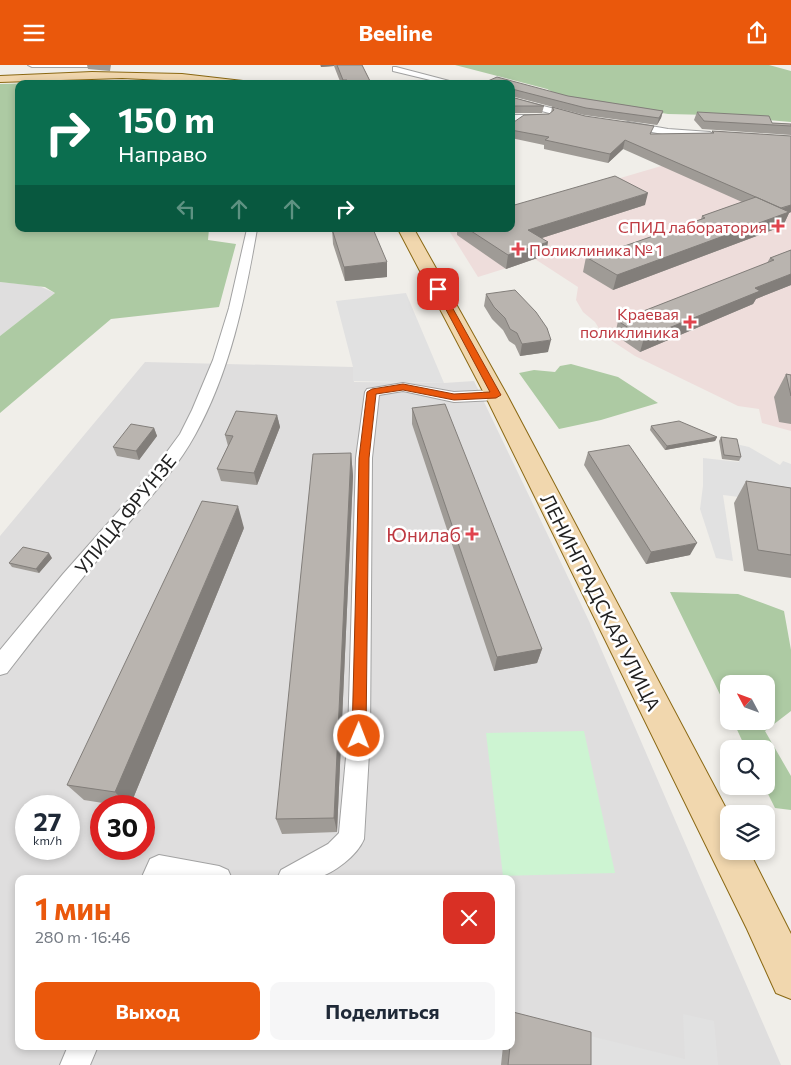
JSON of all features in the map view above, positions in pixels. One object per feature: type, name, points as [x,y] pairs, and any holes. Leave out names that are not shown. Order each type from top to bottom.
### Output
[{"type":"main road","points":[[132,75],[178,67]]},
{"type":"main road","points":[[0,79],[132,75],[190,77],[208,76],[208,69],[234,80]]},
{"type":"main road","points":[[190,77],[213,80]]},
{"type":"main road","name":"ЛЕНИНГРАДСКАЯ УЛИЦА","points":[[408,232],[496,395],[761,915],[791,978]]},
{"type":"street","points":[[32,65],[103,65]]},
{"type":"street","points":[[396,69],[441,80]]},
{"type":"street","points":[[515,101],[584,119]]},
{"type":"street","points":[[515,118],[584,119]]},
{"type":"street","points":[[620,124],[668,132],[719,136]]},
{"type":"street","name":"УЛИЦА ФРУНЗЕ","points":[[0,666],[113,529],[154,484],[188,433],[209,388],[238,300],[251,232]]},
{"type":"street","points":[[297,875],[337,853],[351,839],[359,736],[364,458],[372,392],[403,387],[454,397],[496,395]]},
{"type":"street","points":[[157,873],[178,875]]},
{"type":"street","points":[[75,1065],[81,1050]]},
{"type":"shaded area","points":[[791,148],[791,431],[762,423],[759,409],[738,406],[635,356],[603,335],[595,322],[583,312],[576,300],[578,287],[535,259],[478,277],[450,232],[515,232],[515,209],[716,150]]},
{"type":"shaded area","points":[[0,282],[39,286],[55,293],[0,336]]},
{"type":"shaded area","points":[[406,293],[444,383],[353,381],[353,367],[336,301]]},
{"type":"shaded area","points":[[145,362],[353,367],[354,382],[444,383],[474,381],[589,621],[781,1065],[0,1065],[0,536]]},
{"type":"shaded area","points":[[736,444],[749,447],[780,465],[783,461],[791,464],[791,498],[770,501],[723,495],[733,561],[716,558],[700,509],[703,486],[703,458],[739,462]]},
{"type":"shaded area","points":[[683,1014],[714,1021],[718,1065],[585,1065],[586,1035],[685,1059]]},
{"type":"green space","points":[[455,65],[769,65],[791,71],[791,122],[710,115],[668,114],[560,96],[547,89]]},
{"type":"green space","points":[[0,84],[15,84],[15,232],[209,232],[208,240],[236,244],[219,307],[111,319],[0,413],[0,336],[55,293],[45,287],[0,282]]},
{"type":"green space","points":[[571,364],[618,377],[658,403],[601,420],[559,429],[519,373],[534,370],[555,372],[560,366]]},
{"type":"green space","points":[[670,592],[738,594],[784,611],[791,650],[791,711],[775,723],[775,675],[720,675],[720,695]]},
{"type":"green space","points":[[737,730],[766,730],[765,731],[770,740],[742,740]]},
{"type":"green space","points":[[584,731],[615,873],[503,875],[486,733]]},
{"type":"green space","points":[[775,748],[791,776],[791,810],[775,808],[768,795],[775,795]]},
{"type":"building","points":[[337,65],[362,65],[370,80],[347,80],[343,80]]},
{"type":"building","points":[[497,77],[508,80],[490,80]]},
{"type":"building","points":[[515,82],[568,96],[663,111],[659,118],[586,108],[515,90]]},
{"type":"building","points":[[515,98],[544,106],[515,106]]},
{"type":"building","points":[[552,107],[585,116],[654,126],[650,134],[714,133],[712,131],[791,136],[791,205],[781,208],[625,140],[610,154],[545,140],[549,137],[515,131],[515,121],[524,115],[549,114],[554,110]]},
{"type":"building","points":[[697,112],[769,116],[772,123],[791,124],[791,126],[704,121]]},
{"type":"building","points":[[615,176],[648,193],[528,230],[548,242],[508,255],[473,232],[515,232],[515,205]]},
{"type":"building","points":[[756,197],[789,212],[617,275],[586,257],[610,249],[613,250],[705,218],[702,216]]},
{"type":"building","points":[[333,232],[374,232],[387,262],[344,267]]},
{"type":"building","points":[[791,250],[791,274],[755,288],[760,291],[644,338],[618,321],[774,260],[770,258]]},
{"type":"building","points":[[515,290],[536,312],[547,328],[551,340],[522,344],[517,333],[510,329],[505,318],[494,307],[486,294]]},
{"type":"building","points":[[786,374],[791,375],[791,396]]},
{"type":"building","points":[[445,404],[542,649],[497,657],[412,408]]},
{"type":"building","points":[[236,411],[277,415],[254,473],[217,469],[233,436],[225,435]]},
{"type":"building","points":[[679,421],[717,437],[667,446],[651,426]]},
{"type":"building","points":[[131,424],[154,428],[136,451],[113,447]]},
{"type":"building","points":[[721,437],[737,439],[741,457],[724,455]]},
{"type":"building","points":[[629,445],[697,543],[651,552],[588,452]]},
{"type":"building","points":[[351,453],[334,818],[276,819],[313,454]]},
{"type":"building","points":[[746,481],[791,488],[791,555],[758,550]]},
{"type":"building","points":[[202,501],[238,506],[115,792],[67,785]]},
{"type":"building","points":[[23,547],[49,553],[36,569],[9,563]]},
{"type":"building","points":[[515,1013],[591,1032],[591,1065],[508,1065],[510,1050],[515,1050]]},
{"type":"place","name":"СПИД лаборатория","points":[[778,226]]},
{"type":"place","name":"Поликлиника № 1","points":[[518,249]]},
{"type":"place","name":"Краевая поликлиника","points":[[690,322]]},
{"type":"place","name":"Юнилаб","points":[[472,534]]},
{"type":"route","points":[[359,736],[364,458],[372,392],[403,387],[454,397],[496,395],[438,289]]}]
